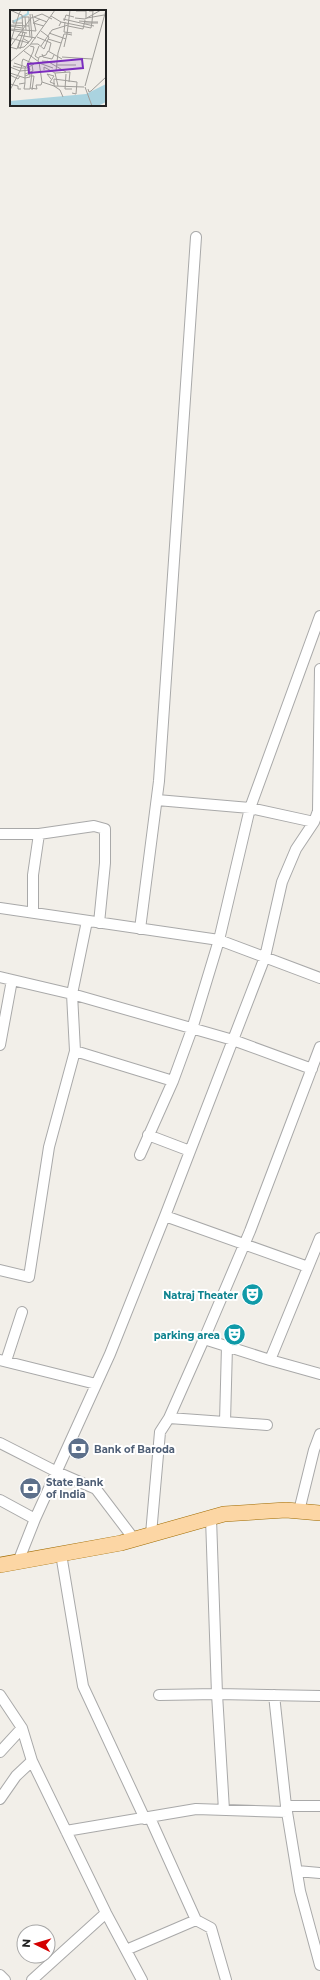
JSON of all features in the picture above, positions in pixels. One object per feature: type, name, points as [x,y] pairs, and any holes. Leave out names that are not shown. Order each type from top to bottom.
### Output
[{"type":"main road","points":[[0,1565],[134,1539],[211,1518],[232,1514],[286,1510],[320,1513]]},
{"type":"street","points":[[140,929],[157,800],[196,237]]},
{"type":"street","points":[[140,1155],[173,1080],[192,1028],[219,940],[250,808],[320,616]]},
{"type":"street","points":[[18,1562],[35,1519],[96,1384],[165,1216],[265,957],[282,882],[296,849],[314,822],[318,812],[320,669]]},
{"type":"street","points":[[157,800],[250,808],[314,822]]},
{"type":"street","points":[[0,834],[39,834],[94,826],[105,829],[105,863],[99,923]]},
{"type":"street","points":[[33,913],[33,875],[39,834]]},
{"type":"street","points":[[0,908],[219,940],[320,978]]},
{"type":"street","points":[[0,1270],[29,1277],[49,1147],[75,1051],[72,994],[87,921]]},
{"type":"street","points":[[0,977],[72,994],[233,1040],[312,1069]]},
{"type":"street","points":[[0,1045],[12,980]]},
{"type":"street","points":[[152,1534],[160,1432],[169,1418],[244,1244],[320,1047]]},
{"type":"street","points":[[75,1051],[173,1080]]},
{"type":"street","points":[[148,1135],[190,1151]]},
{"type":"street","points":[[165,1216],[308,1267]]},
{"type":"street","points":[[270,1360],[320,1238]]},
{"type":"street","points":[[22,1312],[3,1360],[96,1384]]},
{"type":"street","points":[[204,1338],[270,1360],[320,1374]]},
{"type":"street","points":[[225,1422],[227,1346]]},
{"type":"street","points":[[169,1418],[267,1425]]},
{"type":"street","points":[[299,1511],[314,1450],[320,1434]]},
{"type":"street","points":[[0,1443],[56,1472],[96,1490],[134,1539]]},
{"type":"street","points":[[0,1500],[35,1519]]},
{"type":"street","points":[[211,1518],[217,1694],[224,1810]]},
{"type":"street","points":[[61,1554],[83,1686],[196,1920],[211,1928],[226,1980]]},
{"type":"street","points":[[159,1695],[217,1694],[320,1696]]},
{"type":"street","points":[[0,1695],[22,1728],[32,1761],[106,1913],[141,1980]]},
{"type":"street","points":[[274,1695],[286,1809],[300,1891],[316,1937],[320,1964]]},
{"type":"street","points":[[0,1752],[22,1728]]},
{"type":"street","points":[[0,1799],[16,1776],[32,1761]]},
{"type":"street","points":[[66,1831],[196,1809],[286,1809],[320,1806]]},
{"type":"street","points":[[297,1871],[320,1873]]},
{"type":"street","points":[[32,1980],[106,1913]]},
{"type":"street","points":[[126,1950],[196,1920]]},
{"type":"street","points":[[0,1975],[5,1980]]},
{"type":"place","name":"Natraj Theater","points":[[253,1295]]},
{"type":"place","name":"parking area","points":[[235,1335]]},
{"type":"place","name":"Bank of Baroda","points":[[79,1449]]},
{"type":"place","name":"State Bank of India","points":[[30,1488]]}]
